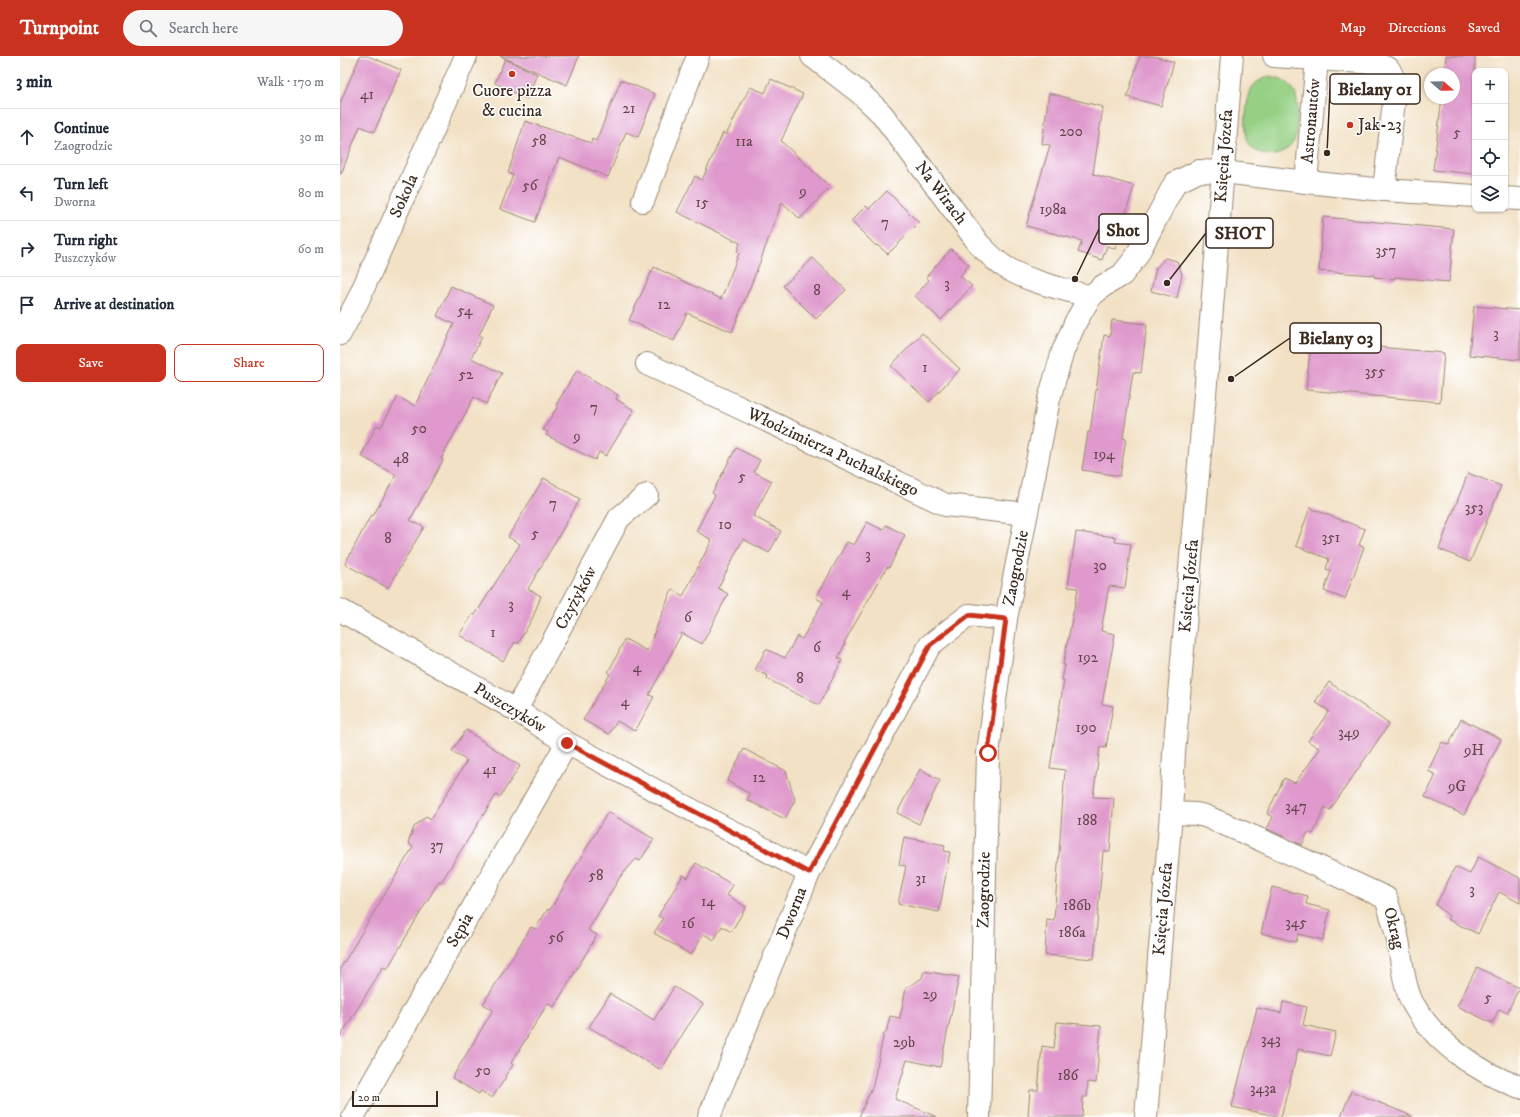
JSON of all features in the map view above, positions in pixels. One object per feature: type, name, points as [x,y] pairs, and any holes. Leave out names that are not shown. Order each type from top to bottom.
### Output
[{"type":"street","name":"Sokola","points":[[340,334],[358,300],[466,56]]},
{"type":"street","points":[[643,201],[698,56]]},
{"type":"street","name":"Na Wirach","points":[[812,56],[860,93],[882,114],[979,244],[992,257],[1017,274],[1090,297]]},
{"type":"street","name":"Księcia Józefa","points":[[1146,1117],[1171,813],[1174,753],[1206,383],[1232,56]]},
{"type":"street","name":"Astronautów","points":[[1274,56],[1376,64],[1389,69],[1396,83],[1384,190]]},
{"type":"street","name":"Astronautów","points":[[1306,182],[1317,59]]},
{"type":"street","name":"Zaogrodzie","points":[[978,1117],[988,753],[1006,619],[1050,399],[1063,351],[1076,321],[1090,297],[1103,286],[1122,275],[1136,258],[1175,183],[1199,171],[1223,172]]},
{"type":"street","name":"Astronautów","points":[[1223,172],[1384,190],[1472,196]]},
{"type":"street","points":[[1508,198],[1520,199]]},
{"type":"street","name":"Włodzimierza Puchalskiego","points":[[647,364],[946,505],[1026,514]]},
{"type":"street","name":"Czyżyków","points":[[516,710],[619,518],[647,495]]},
{"type":"street","name":"Puszczyków","points":[[340,610],[516,710],[567,743],[809,873]]},
{"type":"street","name":"Dworna","points":[[708,1117],[809,873],[930,645],[969,615],[1006,619]]},
{"type":"street","name":"Sępia","points":[[353,1117],[567,743]]},
{"type":"street","name":"Okrąg","points":[[1171,813],[1196,814],[1205,816],[1260,839],[1386,898],[1397,936],[1404,977],[1412,1001],[1442,1040],[1461,1056],[1485,1071],[1520,1087]]},
{"type":"green space","points":[[1269,76],[1285,81],[1290,85],[1294,91],[1297,104],[1296,136],[1289,148],[1277,155],[1265,155],[1256,151],[1250,145],[1246,133],[1248,98],[1253,86],[1260,80]]},
{"type":"building","points":[[360,56],[368,56],[401,70],[374,132],[360,126],[340,174],[340,103]]},
{"type":"building","points":[[500,56],[579,56],[567,85]]},
{"type":"building","points":[[1140,56],[1154,56],[1174,62],[1161,106],[1127,97]]},
{"type":"building","points":[[1446,56],[1475,56],[1475,68],[1472,68],[1472,174],[1433,170],[1441,104],[1460,104],[1460,68],[1445,68]]},
{"type":"building","points":[[505,59],[537,74],[527,99],[495,83]]},
{"type":"building","points":[[771,79],[803,94],[781,141],[830,187],[800,219],[782,202],[732,332],[687,313],[674,341],[629,320],[654,267],[721,299],[739,253],[737,252],[740,243],[677,212],[695,176],[702,180],[723,133],[726,135],[750,87],[765,93]]},
{"type":"building","points":[[621,80],[655,94],[638,137],[626,132],[608,177],[559,157],[535,222],[500,209],[513,175],[508,173],[525,121],[591,143],[592,139],[596,141]]},
{"type":"building","points":[[1049,93],[1103,107],[1093,174],[1134,186],[1115,249],[1107,246],[1102,260],[1078,252],[1082,241],[1026,226],[1050,145],[1042,144]]},
{"type":"building","points":[[887,191],[919,223],[888,254],[877,245],[876,246],[851,221],[866,206],[869,209]]},
{"type":"building","points":[[1323,217],[1454,229],[1449,282],[1395,277],[1394,279],[1374,277],[1374,275],[1319,271]]},
{"type":"building","points":[[951,249],[969,265],[960,276],[972,286],[941,320],[915,296],[929,280],[926,277]]},
{"type":"building","points":[[813,258],[846,290],[816,319],[783,286]]},
{"type":"building","points":[[1165,258],[1177,261],[1182,274],[1177,298],[1151,291],[1156,268]]},
{"type":"building","points":[[451,286],[493,305],[479,335],[482,337],[471,358],[502,373],[486,404],[474,397],[441,459],[443,460],[410,520],[424,527],[388,588],[345,564],[371,515],[373,516],[396,475],[361,456],[377,425],[381,427],[398,397],[415,406],[454,324],[437,316]]},
{"type":"building","points":[[1474,306],[1520,310],[1520,360],[1469,355]]},
{"type":"building","points":[[1112,320],[1147,324],[1141,373],[1133,372],[1123,438],[1126,439],[1120,476],[1082,470],[1088,432],[1090,432],[1104,335],[1110,336]]},
{"type":"building","points":[[922,333],[960,369],[929,402],[891,366]]},
{"type":"building","points":[[1311,341],[1444,353],[1440,402],[1306,390]]},
{"type":"building","points":[[577,370],[618,395],[616,399],[634,410],[606,456],[599,452],[595,460],[546,435],[548,432],[543,430],[558,406],[556,405]]},
{"type":"building","points":[[736,448],[760,460],[754,472],[772,481],[753,516],[781,531],[769,553],[743,539],[718,588],[728,594],[702,644],[682,633],[649,695],[654,697],[635,731],[617,721],[609,734],[583,720],[610,674],[608,673],[625,639],[647,651],[672,589],[683,596],[712,540],[696,531],[715,495],[712,493]]},
{"type":"building","points":[[1468,473],[1501,486],[1470,562],[1439,549]]},
{"type":"building","points":[[544,478],[580,499],[528,589],[541,596],[533,617],[518,644],[515,642],[503,661],[459,635],[473,614],[475,615],[520,544],[508,537]]},
{"type":"building","points":[[1310,508],[1365,529],[1359,545],[1364,547],[1345,599],[1324,591],[1331,571],[1326,569],[1329,559],[1296,546]]},
{"type":"building","points":[[867,522],[883,530],[886,525],[905,535],[889,568],[887,567],[844,643],[845,644],[838,658],[842,660],[819,705],[767,679],[768,676],[755,670],[766,649],[785,658],[797,636],[802,639],[823,602],[816,598],[847,542],[854,545]]},
{"type":"building","points":[[1076,532],[1116,537],[1115,542],[1131,544],[1125,588],[1109,586],[1101,631],[1115,634],[1102,704],[1113,706],[1106,748],[1100,747],[1093,797],[1114,798],[1110,851],[1103,851],[1094,959],[1045,955],[1047,919],[1054,920],[1065,770],[1050,768],[1064,680],[1062,680],[1065,665],[1063,665],[1078,588],[1068,587]]},
{"type":"building","points":[[1329,682],[1389,724],[1330,810],[1325,807],[1313,834],[1308,832],[1302,845],[1267,829],[1273,817],[1267,814],[1284,778],[1295,783],[1320,749],[1308,741],[1329,711],[1315,702]]},
{"type":"building","points":[[1461,719],[1501,739],[1464,815],[1425,797],[1436,775],[1428,771],[1442,742],[1449,745]]},
{"type":"building","points":[[466,730],[520,766],[500,797],[496,795],[441,882],[439,881],[387,969],[383,967],[340,1037],[340,969],[413,847],[408,843],[414,827],[426,816],[431,819],[467,761],[452,751]]},
{"type":"building","points":[[744,749],[786,771],[795,800],[785,819],[747,800],[750,794],[727,781]]},
{"type":"building","points":[[920,769],[940,780],[919,824],[897,813]]},
{"type":"building","points":[[608,812],[654,839],[640,861],[636,859],[620,877],[588,930],[597,935],[554,1007],[548,1003],[511,1063],[513,1065],[492,1098],[481,1091],[479,1094],[452,1078],[493,1010],[483,1004],[531,927],[535,929],[548,909],[550,910]]},
{"type":"building","points":[[904,837],[945,845],[944,851],[950,852],[939,912],[898,904],[906,866],[899,865]]},
{"type":"building","points":[[1478,857],[1520,878],[1520,903],[1499,892],[1478,934],[1447,919],[1449,916],[1436,905],[1455,867],[1470,874]]},
{"type":"building","points":[[696,863],[733,885],[727,895],[746,907],[731,932],[722,926],[714,940],[704,934],[691,955],[654,933],[663,919],[658,916],[683,875],[688,878]]},
{"type":"building","points":[[1272,887],[1308,896],[1306,904],[1330,910],[1323,940],[1298,934],[1296,942],[1261,933]]},
{"type":"building","points":[[1477,967],[1519,988],[1507,1013],[1499,1009],[1492,1023],[1457,1006]]},
{"type":"building","points":[[924,971],[959,977],[940,1067],[907,1060],[895,1099],[937,1117],[859,1117],[873,1085],[884,1033],[886,1033],[890,1016],[900,1018],[906,988],[922,978]]},
{"type":"building","points":[[674,987],[703,1004],[661,1070],[589,1027],[610,994],[654,1020]]},
{"type":"building","points":[[1283,1002],[1307,1007],[1303,1025],[1336,1032],[1330,1056],[1298,1049],[1281,1117],[1232,1107],[1257,1008],[1281,1013]]},
{"type":"building","points":[[1057,1022],[1101,1026],[1096,1083],[1088,1082],[1087,1097],[1083,1097],[1082,1117],[1028,1117],[1030,1090],[1038,1090],[1042,1046],[1054,1048]]},
{"type":"building","points":[[1351,1091],[1412,1116],[1412,1117],[1341,1117]]},
{"type":"place","name":"Cuore pizza & cucina","points":[[512,74]]},
{"type":"place","name":"Jak-23","points":[[1350,125]]},
{"type":"place","name":"Bielany 01","points":[[1327,153]]},
{"type":"place","name":"Shot","points":[[1075,279]]},
{"type":"place","name":"SHOT","points":[[1167,283]]},
{"type":"place","name":"Bielany 03","points":[[1231,379]]},
{"type":"route","points":[[567,743],[809,873],[930,645],[969,615],[1006,619],[988,753]]}]
